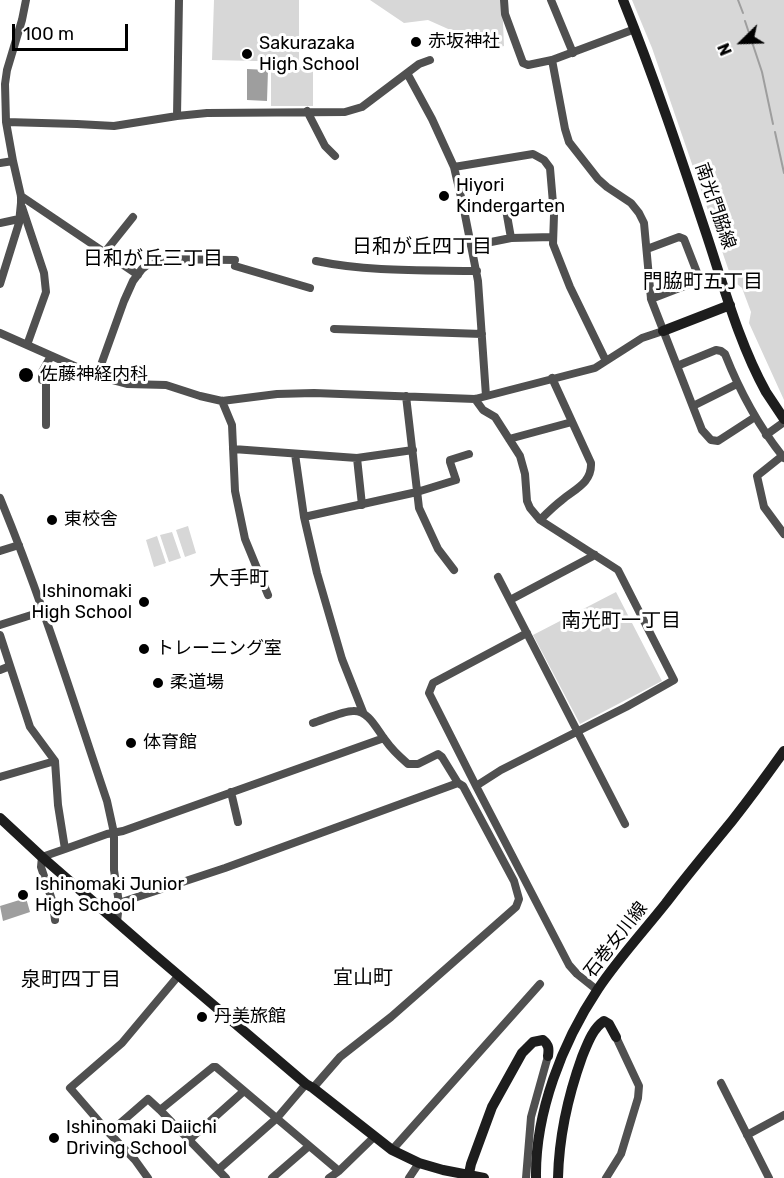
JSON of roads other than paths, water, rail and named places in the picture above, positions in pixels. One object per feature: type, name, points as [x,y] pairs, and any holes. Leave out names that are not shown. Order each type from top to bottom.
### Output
[{"type":"street","points":[[26,0],[5,84],[6,122],[13,161],[21,199],[44,273],[46,292],[27,345]]},
{"type":"street","points":[[177,116],[179,0]]},
{"type":"street","points":[[504,0],[505,14],[523,63],[528,65],[552,60],[634,29]]},
{"type":"street","name":"南光門脇線","points":[[623,0],[678,148],[730,305],[755,370],[784,420]]},
{"type":"street","points":[[554,1],[573,52]]},
{"type":"street","points":[[6,122],[114,126],[207,112],[345,112],[362,107],[419,64],[430,60]]},
{"type":"street","points":[[552,60],[569,142],[598,179],[631,203],[644,223],[651,299],[702,430],[711,440],[718,441],[755,417]]},
{"type":"street","points":[[0,68],[5,84]]},
{"type":"street","points":[[407,73],[454,167],[477,271],[486,396]]},
{"type":"street","points":[[307,111],[325,146],[335,156]]},
{"type":"street","points":[[454,167],[533,154],[549,168],[554,215],[553,244],[606,361]]},
{"type":"street","points":[[0,163],[13,161]]},
{"type":"street","points":[[0,284],[19,219],[21,199]]},
{"type":"street","points":[[21,199],[138,275]]},
{"type":"street","points":[[464,210],[505,204],[511,238]]},
{"type":"street","points":[[105,252],[134,218]]},
{"type":"street","points":[[0,223],[19,219]]},
{"type":"street","points":[[471,246],[511,238],[553,237]]},
{"type":"street","points":[[647,249],[679,237],[684,239],[698,275],[695,282],[651,299]]},
{"type":"street","points":[[97,376],[133,281],[142,269],[155,259],[235,263],[310,288]]},
{"type":"street","points":[[316,261],[376,269],[477,271]]},
{"type":"street","points":[[0,333],[97,376],[126,384],[166,385],[222,401],[277,394],[475,399],[595,368],[642,338],[730,305]]},
{"type":"street","points":[[334,329],[482,333]]},
{"type":"street","points":[[677,366],[716,350],[724,354],[736,384],[766,435],[783,457],[756,476],[764,507],[784,534]]},
{"type":"street","points":[[46,425],[46,380],[42,380],[42,372],[51,356]]},
{"type":"street","points":[[540,520],[581,486],[591,471],[591,463],[552,378]]},
{"type":"street","points":[[693,406],[736,384]]},
{"type":"street","points":[[406,396],[419,508],[438,549],[454,570]]},
{"type":"street","points":[[475,399],[483,410],[495,417],[520,456],[530,508],[540,520],[618,570],[674,680],[578,732],[501,770],[476,786]]},
{"type":"street","points":[[222,401],[232,425],[236,491],[245,539],[268,595]]},
{"type":"street","points":[[766,435],[784,420]]},
{"type":"street","points":[[509,439],[572,422]]},
{"type":"street","points":[[233,449],[357,458],[413,450]]},
{"type":"street","points":[[219,1169],[277,1118],[340,1057],[391,1017],[516,907],[519,899],[514,881],[463,786],[458,783],[442,757],[438,754],[418,764],[408,764],[363,712],[342,660],[317,573],[304,517],[295,454]]},
{"type":"street","points":[[304,517],[417,492],[456,480],[450,460],[469,454]]},
{"type":"street","points":[[357,458],[362,505]]},
{"type":"street","points":[[0,498],[44,611],[107,801],[114,833],[114,870],[119,903],[117,922]]},
{"type":"street","points":[[0,551],[20,545]]},
{"type":"street","points":[[510,600],[595,555]]},
{"type":"street","points":[[498,577],[625,824]]},
{"type":"street","points":[[0,625],[44,611]]},
{"type":"street","points":[[527,633],[433,683],[429,693],[569,965],[597,990]]},
{"type":"street","points":[[0,635],[30,727],[55,761],[58,805],[65,849]]},
{"type":"street","points":[[0,670],[10,666]]},
{"type":"street","points":[[312,723],[352,711],[363,712]]},
{"type":"street","points":[[42,857],[123,831],[384,738]]},
{"type":"street","name":"石巻女川線","points":[[536,1178],[544,1111],[552,1082],[566,1047],[597,990],[784,752]]},
{"type":"street","points":[[0,777],[55,761]]},
{"type":"street","points":[[119,903],[225,868],[458,783]]},
{"type":"street","points":[[231,792],[238,822]]},
{"type":"street","points":[[0,818],[179,975],[374,1137],[392,1150],[419,1163],[468,1177],[484,1178]]},
{"type":"street","points":[[42,857],[41,867],[53,903],[54,920]]},
{"type":"street","points":[[514,881],[523,878]]},
{"type":"street","points":[[148,1178],[135,1160],[108,1133],[70,1088],[122,1042],[179,975]]},
{"type":"street","points":[[392,1150],[540,984]]},
{"type":"street","points":[[558,1178],[560,1144],[569,1096],[586,1047],[597,1027],[604,1022],[609,1024],[639,1086],[638,1098],[621,1154],[606,1178]]},
{"type":"street","points":[[468,1177],[473,1155],[492,1107],[522,1053],[533,1042],[543,1040],[548,1044],[549,1050],[531,1117],[526,1178]]},
{"type":"street","points":[[160,1110],[216,1066],[339,1171]]},
{"type":"street","points":[[721,1083],[769,1178]]},
{"type":"street","points":[[189,1140],[244,1091]]},
{"type":"street","points":[[108,1133],[148,1099],[226,1178]]},
{"type":"street","points":[[747,1135],[784,1115]]},
{"type":"street","points":[[329,1178],[374,1137]]},
{"type":"street","points":[[272,1178],[309,1146]]},
{"type":"street","points":[[410,1178],[419,1163]]},
{"type":"waterway","points":[[738,0],[743,13]]},
{"type":"waterway","points":[[745,21],[762,72],[773,124]]},
{"type":"waterway","points":[[775,132],[784,173]]},
{"type":"place","name":"赤坂神社","points":[[416,42]]},
{"type":"place","name":"Sakurazaka High School","points":[[247,54]]},
{"type":"place","name":"Hiyori Kindergarten","points":[[444,196]]},
{"type":"place","name":"佐藤神経内科","points":[[26,375]]},
{"type":"place","name":"東校舎","points":[[52,520]]},
{"type":"place","name":"Ishinomaki High School","points":[[144,602]]},
{"type":"place","name":"トレーニング室","points":[[144,649]]},
{"type":"place","name":"柔道場","points":[[158,683]]},
{"type":"place","name":"体育館","points":[[131,743]]},
{"type":"place","name":"Ishinomaki Junior High School","points":[[23,895]]},
{"type":"place","name":"丹美旅館","points":[[202,1017]]},
{"type":"place","name":"Ishinomaki Daiichi Driving School","points":[[54,1138]]},
{"type":"district","name":"日和が丘四丁目","points":[[422,247]]},
{"type":"district","name":"日和が丘三丁目","points":[[153,259]]},
{"type":"district","name":"門脇町五丁目","points":[[703,282]]},
{"type":"district","name":"大手町","points":[[239,579]]},
{"type":"district","name":"南光町一丁目","points":[[621,621]]},
{"type":"district","name":"宜山町","points":[[363,978]]},
{"type":"district","name":"泉町四丁目","points":[[71,980]]}]
